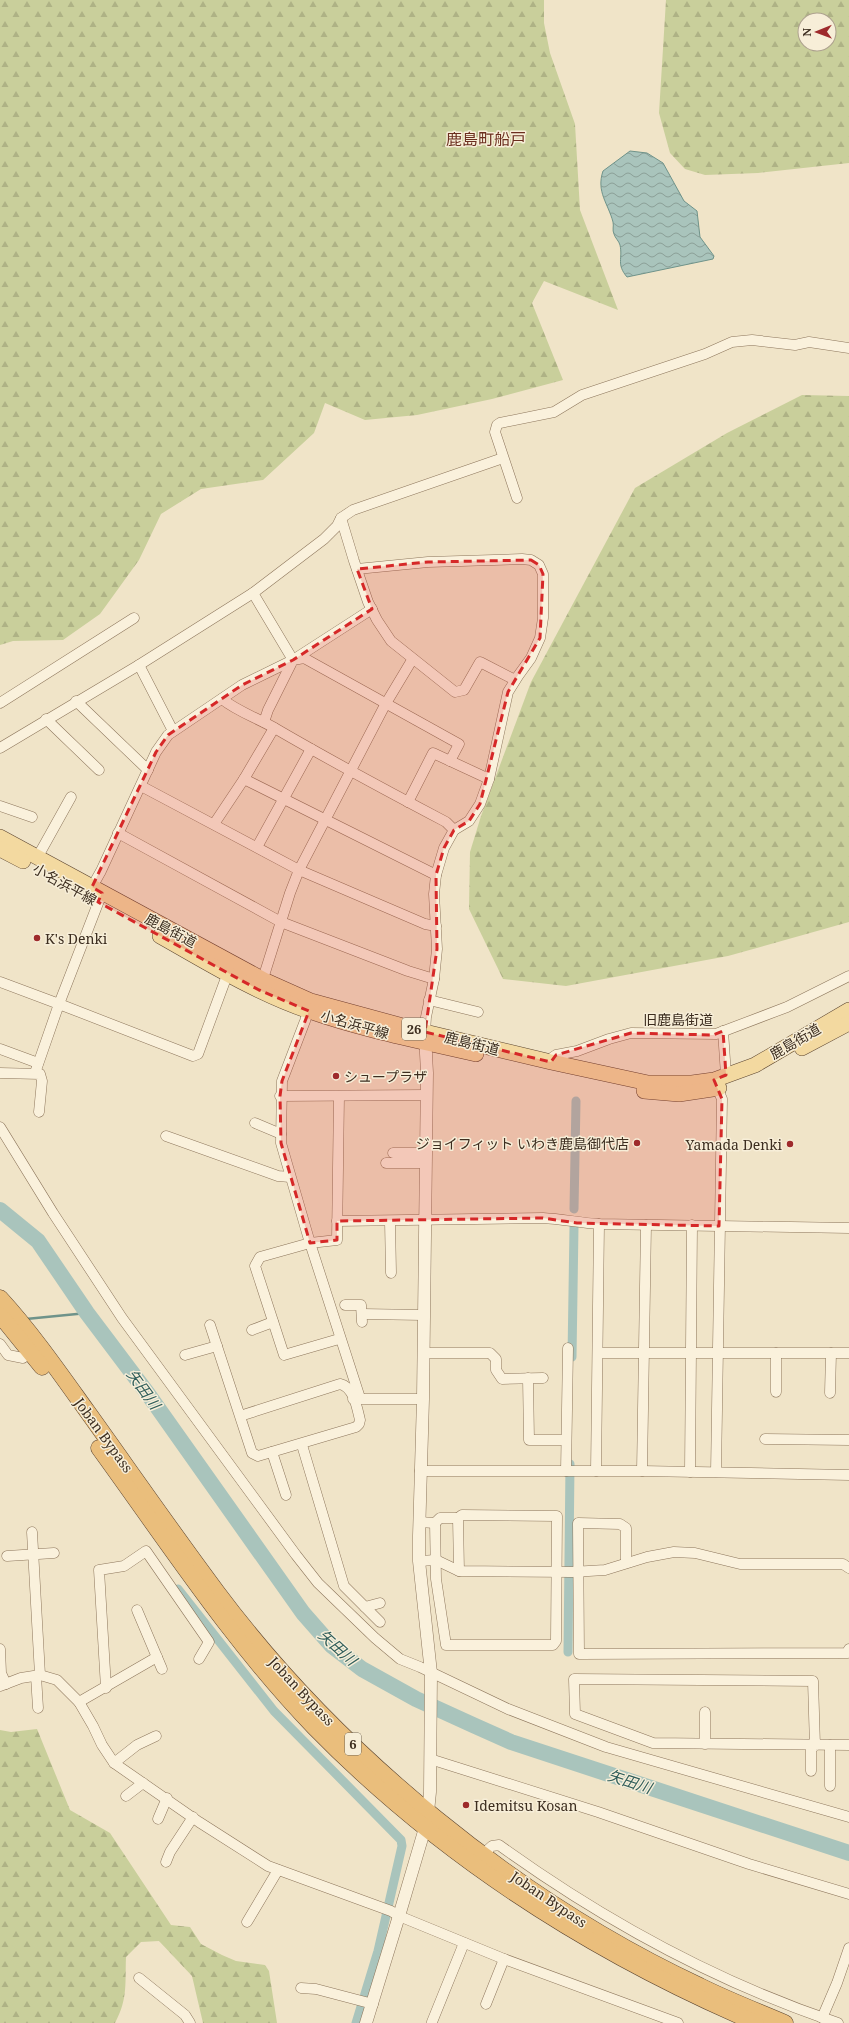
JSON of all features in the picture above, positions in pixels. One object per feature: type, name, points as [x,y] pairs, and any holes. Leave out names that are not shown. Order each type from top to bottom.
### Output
[{"type":"highway","name":"Joban Bypass","points":[[2,1306],[210,1602],[245,1646],[314,1726],[425,1828],[501,1885],[588,1941],[695,1997],[756,2023]]},
{"type":"highway","name":"Joban Bypass","points":[[28,1343],[218,1594],[254,1638],[328,1719],[359,1750],[428,1812],[483,1854],[560,1908],[635,1952],[700,1986],[785,2023]]},
{"type":"main road","name":"26","points":[[0,837],[97,894]]},
{"type":"main road","name":"小名浜平線","points":[[0,849],[97,894],[261,985],[310,1006],[382,1032],[425,1037],[613,1086],[650,1092],[679,1094],[719,1081],[742,1080],[849,1023]]},
{"type":"main road","name":"鹿島街道","points":[[425,1037],[648,1083],[692,1083],[719,1081],[754,1065],[849,1010]]},
{"type":"street","points":[[517,498],[495,432],[497,425],[554,412],[582,395],[697,356],[732,342],[752,340],[764,343],[795,345],[810,342],[849,348]]},
{"type":"street","points":[[0,748],[76,701],[139,665],[253,594],[324,539],[337,526],[341,518],[353,510],[503,458]]},
{"type":"street","points":[[341,518],[357,569],[372,609],[391,640],[412,660],[455,692],[464,690],[480,662],[515,680]]},
{"type":"street","points":[[357,569],[428,562],[514,559],[531,560],[539,565],[543,574],[543,618],[540,638],[531,658],[508,692],[488,779],[480,804],[469,821],[454,830],[444,848],[436,875],[434,894],[438,949],[434,979],[426,1017],[425,1037],[424,1353],[419,1522],[419,1561],[431,1676],[428,1812],[425,1828],[391,1911],[372,2004],[366,2023]]},
{"type":"street","points":[[253,594],[293,660]]},
{"type":"street","points":[[35,1074],[97,894],[101,871],[156,752],[168,735],[242,685],[293,660],[372,609]]},
{"type":"street","points":[[0,703],[134,618]]},
{"type":"street","points":[[293,660],[304,658],[385,705],[459,744],[450,761]]},
{"type":"street","points":[[264,722],[268,710],[293,660]]},
{"type":"street","points":[[261,985],[290,893],[299,870],[385,705],[412,660]]},
{"type":"street","points":[[139,665],[173,731]]},
{"type":"street","points":[[222,699],[231,706],[264,722],[350,772],[446,822],[454,830]]},
{"type":"street","points":[[76,701],[148,770]]},
{"type":"street","points":[[46,719],[99,770]]},
{"type":"street","points":[[214,824],[244,779],[274,728]]},
{"type":"street","points":[[257,847],[311,749]]},
{"type":"street","points":[[408,802],[433,754],[488,779]]},
{"type":"street","points":[[244,779],[283,800],[436,875]]},
{"type":"street","points":[[141,786],[299,870],[425,924],[436,926]]},
{"type":"street","points":[[37,858],[71,797]]},
{"type":"street","points":[[0,806],[32,816]]},
{"type":"street","points":[[118,833],[281,922],[408,971],[434,979]]},
{"type":"street","name":"旧鹿島街道","points":[[551,1062],[553,1057],[556,1055],[576,1051],[631,1033],[712,1035],[787,1007],[849,976]]},
{"type":"street","points":[[0,982],[193,1056],[198,1054],[226,978]]},
{"type":"street","points":[[430,1000],[478,1012]]},
{"type":"street","points":[[210,1324],[252,1453],[258,1456],[358,1426],[360,1420],[357,1399],[281,1143],[280,1096],[282,1081],[310,1006]]},
{"type":"street","points":[[716,1472],[722,1099],[719,1081],[723,1031]]},
{"type":"street","points":[[0,1049],[38,1063]]},
{"type":"street","points":[[0,1073],[35,1074],[41,1076],[39,1112]]},
{"type":"street","points":[[280,1096],[426,1095]]},
{"type":"street","points":[[339,1096],[337,1240],[310,1243],[260,1257],[255,1266],[284,1355],[339,1339]]},
{"type":"street","points":[[255,1123],[281,1134]]},
{"type":"street","points":[[0,1127],[53,1213],[122,1318],[306,1568],[345,1610],[393,1654],[404,1661],[420,1667],[431,1676],[508,1709],[606,1747],[849,1817]]},
{"type":"street","points":[[166,1136],[278,1176],[290,1176]]},
{"type":"street","points":[[393,1153],[425,1158]]},
{"type":"street","points":[[386,1163],[425,1158]]},
{"type":"street","points":[[337,1221],[543,1218],[567,1220],[577,1223],[599,1224],[849,1228]]},
{"type":"street","points":[[390,1221],[391,1272]]},
{"type":"street","points":[[596,1471],[599,1224]]},
{"type":"street","points":[[642,1471],[646,1225]]},
{"type":"street","points":[[690,1472],[692,1225]]},
{"type":"street","points":[[346,1305],[362,1305],[362,1318],[423,1315]]},
{"type":"street","points":[[252,1330],[273,1322]]},
{"type":"street","points":[[0,1344],[8,1355],[23,1358],[28,1343]]},
{"type":"street","points":[[185,1356],[217,1346]]},
{"type":"street","points":[[568,1348],[566,1440],[571,1471]]},
{"type":"street","points":[[424,1353],[490,1353],[496,1359],[496,1370],[502,1379],[543,1378]]},
{"type":"street","points":[[598,1353],[849,1353]]},
{"type":"street","points":[[776,1353],[776,1392]]},
{"type":"street","points":[[830,1394],[831,1353]]},
{"type":"street","points":[[528,1378],[529,1440],[566,1440]]},
{"type":"street","points":[[240,1416],[340,1384],[348,1388],[357,1399]]},
{"type":"street","points":[[357,1399],[423,1399]]},
{"type":"street","points":[[765,1439],[849,1440]]},
{"type":"street","points":[[302,1444],[344,1586],[380,1622]]},
{"type":"street","points":[[272,1452],[286,1495]]},
{"type":"street","points":[[420,1471],[642,1471],[849,1475]]},
{"type":"street","points":[[419,1522],[435,1522],[440,1518],[458,1518],[462,1514],[557,1516],[568,1572],[579,1654],[847,1653],[849,1649]]},
{"type":"street","points":[[458,1518],[459,1571]]},
{"type":"street","points":[[435,1522],[436,1578],[446,1645],[554,1645],[578,1523],[620,1524],[626,1528],[626,1563]]},
{"type":"street","points":[[32,1532],[38,1708]]},
{"type":"street","points":[[106,1688],[99,1570],[124,1566],[146,1551],[209,1642],[199,1659]]},
{"type":"street","points":[[419,1561],[436,1560],[459,1571],[568,1572],[605,1570],[660,1554],[684,1552],[740,1564],[843,1564],[849,1568]]},
{"type":"street","points":[[7,1556],[54,1553]]},
{"type":"street","points":[[365,1607],[380,1603]]},
{"type":"street","points":[[137,1610],[162,1669]]},
{"type":"street","points":[[0,1649],[3,1685],[21,1678],[38,1675],[57,1680],[79,1702],[102,1745],[114,1763],[259,1861],[278,1870],[391,1911],[504,1959],[665,2021],[678,2023]]},
{"type":"street","points":[[79,1702],[157,1658]]},
{"type":"street","points":[[811,1771],[813,1746],[813,1681],[574,1679],[575,1714],[653,1744],[706,1744],[813,1746],[849,1746]]},
{"type":"street","points":[[705,1712],[706,1744]]},
{"type":"street","points":[[114,1763],[137,1745],[156,1736]]},
{"type":"street","points":[[830,1746],[830,1786]]},
{"type":"street","points":[[430,1760],[598,1812],[749,1864],[849,1894]]},
{"type":"street","points":[[126,1796],[143,1783]]},
{"type":"street","points":[[158,1819],[167,1798]]},
{"type":"street","points":[[166,1862],[173,1847],[193,1817]]},
{"type":"street","points":[[483,1854],[492,1846],[499,1845],[615,1921],[671,1952],[763,1996],[838,2023]]},
{"type":"street","points":[[248,1922],[278,1870]]},
{"type":"street","points":[[432,2022],[464,1943]]},
{"type":"street","points":[[822,2018],[837,1983],[849,1948]]},
{"type":"street","points":[[486,2004],[504,1959]]},
{"type":"street","points":[[139,1978],[185,2015],[190,2023]]},
{"type":"street","points":[[301,1988],[316,1989],[372,2004]]},
{"type":"highlighted area","points":[[531,560],[539,565],[543,574],[540,638],[508,692],[480,804],[469,821],[454,830],[444,848],[436,875],[437,949],[425,1032],[551,1062],[556,1055],[631,1033],[713,1035],[723,1031],[726,1075],[714,1080],[722,1099],[719,1226],[577,1223],[543,1218],[337,1221],[337,1240],[310,1243],[281,1143],[280,1096],[282,1081],[309,1011],[259,990],[98,902],[102,893],[92,887],[156,752],[168,735],[242,685],[293,660],[372,609],[357,569],[428,562]]},
{"type":"green space","points":[[0,0],[544,0],[544,23],[550,53],[575,124],[580,210],[618,310],[544,281],[532,303],[563,380],[492,399],[417,415],[365,420],[325,403],[314,433],[263,480],[201,489],[161,514],[139,560],[100,614],[63,640],[13,641],[0,645]]},
{"type":"green space","points":[[666,0],[849,0],[849,163],[758,173],[705,175],[685,169],[670,153],[659,113]]},
{"type":"green space","points":[[802,395],[849,396],[849,922],[728,956],[566,986],[503,979],[469,909],[470,852],[481,816],[531,682],[635,488],[727,433]]},
{"type":"green space","points":[[37,1729],[70,1810],[110,1833],[171,1925],[190,1927],[201,1944],[236,1961],[265,1965],[269,1971],[277,2023],[203,2023],[192,1976],[159,1941],[141,1942],[126,1957],[126,1983],[124,1998],[115,2023],[0,2023],[0,1730],[11,1732]]},
{"type":"water","points":[[630,151],[647,153],[663,163],[684,201],[697,211],[700,237],[714,256],[713,259],[627,277],[621,265],[620,245],[613,232],[613,222],[602,191],[601,178],[603,171]]},
{"type":"waterway","points":[[574,1209],[576,1101]]},
{"type":"waterway","name":"矢田川","points":[[0,1210],[38,1241],[87,1313],[148,1394],[303,1613],[332,1646],[362,1669],[416,1699],[511,1742],[849,1853]]},
{"type":"waterway","points":[[572,1357],[574,1227]]},
{"type":"waterway","points":[[26,1319],[87,1313]]},
{"type":"waterway","points":[[568,1652],[570,1464]]},
{"type":"waterway","points":[[178,1589],[274,1711],[401,1840],[402,1846],[378,1951],[356,2023]]},
{"type":"place","name":"K's Denki","points":[[37,938]]},
{"type":"place","name":"シュープラザ","points":[[336,1076]]},
{"type":"place","name":"ジョイフィット いわき鹿島御代店","points":[[637,1143]]},
{"type":"place","name":"Yamada Denki","points":[[790,1144]]},
{"type":"place","name":"Idemitsu Kosan","points":[[466,1805]]},
{"type":"district","name":"鹿島町船戸","points":[[486,139]]}]
